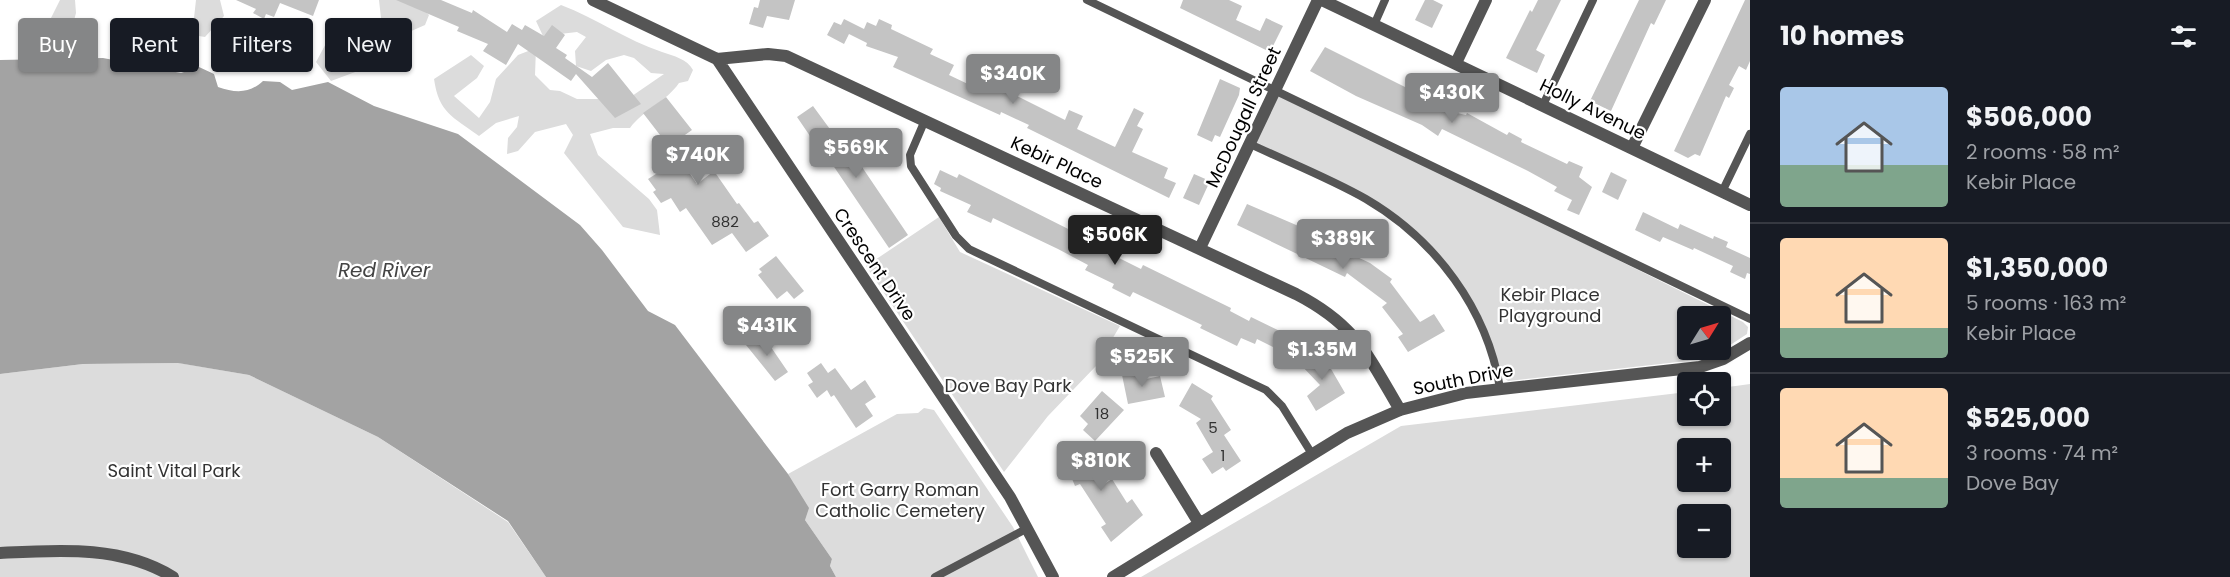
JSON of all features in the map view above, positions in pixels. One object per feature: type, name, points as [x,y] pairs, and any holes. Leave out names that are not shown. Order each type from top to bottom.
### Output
[{"type":"street","name":"McDougall Street","points":[[1200,249],[1318,0]]},
{"type":"street","name":"Holly Avenue","points":[[1322,0],[1750,205]]},
{"type":"street","points":[[1456,63],[1486,0]]},
{"type":"street","points":[[1632,148],[1706,0]]},
{"type":"street","points":[[600,1],[717,59]]},
{"type":"street","name":"Kebir Place","points":[[717,59],[768,54],[786,56],[1296,294],[1340,321],[1362,346],[1400,410]]},
{"type":"street","name":"Crescent Drive","points":[[717,59],[1028,528],[1053,577]]},
{"type":"street","name":"South Drive","points":[[1113,577],[1347,433],[1400,410],[1456,395],[1500,388],[1684,370],[1723,359],[1750,343]]},
{"type":"street","points":[[1156,453],[1199,523]]},
{"type":"street","points":[[0,553],[64,550],[116,555],[161,569],[174,577]]},
{"type":"lane","points":[[1087,0],[1750,319]]},
{"type":"lane","points":[[1374,24],[1385,0]]},
{"type":"lane","points":[[1543,105],[1593,0]]},
{"type":"lane","points":[[925,120],[910,156],[911,166],[956,236],[969,249],[1266,390],[1282,406],[1312,454]]},
{"type":"lane","points":[[1722,192],[1750,134]]},
{"type":"lane","points":[[1250,144],[1366,199],[1427,247],[1451,273],[1475,310],[1493,355],[1500,388]]},
{"type":"lane","points":[[935,577],[1028,528]]},
{"type":"green space","points":[[60,0],[75,0],[75,18],[51,18]]},
{"type":"green space","points":[[196,0],[220,0],[224,16],[211,18],[211,30],[205,37],[199,36],[199,18],[194,18]]},
{"type":"green space","points":[[379,0],[415,0],[429,15],[425,25],[412,31],[412,18],[381,18]]},
{"type":"green space","points":[[561,5],[649,47],[680,58],[693,70],[688,81],[679,83],[630,128],[613,128],[590,134],[598,155],[649,199],[657,210],[660,235],[623,227],[564,153],[573,135],[566,124],[535,132],[518,151],[507,154],[508,138],[517,127],[519,116],[496,123],[479,136],[448,113],[439,99],[434,79],[471,55],[484,66],[477,78],[454,96],[479,118],[490,102],[496,79],[518,55],[536,48],[535,75],[550,90],[560,91],[577,99],[617,99],[632,96],[664,74],[651,73],[634,58],[624,55],[606,60],[591,71],[576,66],[575,51],[586,37],[577,32],[543,36],[536,21]]},
{"type":"green space","points":[[325,45],[325,72],[355,72],[331,81],[316,62]]},
{"type":"green space","name":"Kebir Place Playground","points":[[1275,90],[1711,306],[1677,306],[1677,360],[1696,360],[1508,381],[1497,371],[1493,355],[1451,273],[1385,212],[1250,144]]},
{"type":"green space","name":"Dove Bay Park","points":[[939,217],[960,252],[1120,326],[1096,366],[1048,416],[1004,472],[866,266]]},
{"type":"green space","name":"Kebir Place Playground","points":[[1731,316],[1748,327],[1747,334],[1731,344]]},
{"type":"green space","name":"Saint Vital Park","points":[[179,363],[249,375],[378,437],[508,522],[546,577],[0,577],[0,374],[83,364]]},
{"type":"green space","points":[[1750,384],[1750,577],[1141,577],[1401,426],[1677,393],[1677,426],[1731,426],[1731,387]]},
{"type":"green space","name":"Fort Garry Roman Catholic Cemetery","points":[[924,408],[934,410],[1013,527],[1038,577],[836,577],[830,566],[832,559],[805,520],[788,474],[897,414],[918,413]]},
{"type":"water","name":"Red River","points":[[98,58],[110,59],[110,72],[199,72],[199,67],[214,74],[218,87],[236,91],[247,90],[263,81],[280,82],[292,90],[328,82],[374,106],[458,134],[580,225],[648,311],[675,325],[788,474],[809,508],[805,520],[832,559],[830,566],[836,577],[546,577],[508,521],[378,437],[249,375],[178,363],[83,364],[0,374],[0,60],[18,60],[18,72],[98,72]]},
{"type":"building","points":[[236,0],[319,0],[313,16],[280,3],[274,17],[266,14],[262,18],[253,13],[256,9]]},
{"type":"building","points":[[396,0],[441,0],[472,13],[473,10],[507,32],[512,24],[522,30],[525,25],[544,36],[552,25],[565,35],[556,48],[567,55],[565,58],[592,77],[608,63],[641,104],[615,118],[576,74],[571,81],[518,44],[506,65],[483,51],[488,44],[457,31],[459,27]]},
{"type":"building","points":[[760,0],[795,0],[789,20],[767,16],[763,28],[749,24],[754,7],[758,8]]},
{"type":"building","points":[[1183,0],[1229,0],[1242,6],[1236,20],[1260,31],[1266,18],[1283,26],[1270,52],[1180,8]]},
{"type":"building","points":[[1425,0],[1433,0],[1443,5],[1432,28],[1415,20]]},
{"type":"building","points":[[1538,0],[1561,0],[1536,50],[1545,55],[1537,73],[1506,58],[1530,10],[1532,12]]},
{"type":"building","points":[[1639,0],[1666,0],[1654,25],[1651,23],[1611,111],[1590,101]]},
{"type":"building","points":[[1745,0],[1750,0],[1750,61],[1746,70],[1739,66],[1729,85],[1734,88],[1729,98],[1726,96],[1700,156],[1695,154],[1688,158],[1674,151]]},
{"type":"building","points":[[844,19],[864,29],[867,22],[876,26],[879,19],[892,25],[891,29],[933,49],[930,54],[954,65],[949,75],[970,85],[973,79],[995,90],[1005,68],[1015,73],[1012,80],[1019,83],[1013,94],[1065,120],[1069,110],[1083,116],[1077,129],[1115,147],[1134,108],[1144,113],[1137,126],[1143,129],[1132,152],[1168,168],[1164,178],[1176,183],[1169,198],[1027,128],[1029,125],[1001,112],[1000,115],[893,67],[898,57],[866,46],[867,43],[849,34],[844,44],[827,35],[834,22],[841,25]]},
{"type":"building","points":[[1325,47],[1457,113],[1466,115],[1467,113],[1507,135],[1509,132],[1522,139],[1521,142],[1567,164],[1569,161],[1583,167],[1579,177],[1592,187],[1579,215],[1567,210],[1572,200],[1554,191],[1557,187],[1528,171],[1442,129],[1438,136],[1422,125],[1356,96],[1310,71]]},
{"type":"building","points":[[1220,79],[1240,88],[1220,137],[1215,135],[1212,142],[1197,135]]},
{"type":"building","points":[[666,97],[692,130],[682,137],[689,146],[677,155],[697,184],[714,171],[737,204],[739,203],[754,223],[758,221],[769,236],[746,252],[732,233],[712,245],[686,208],[680,212],[671,198],[661,203],[653,192],[656,190],[648,179],[670,165],[657,147],[663,143],[660,135],[643,113]]},
{"type":"building","points":[[813,106],[835,136],[839,133],[908,235],[889,248],[826,155],[830,152],[816,132],[810,136],[797,117]]},
{"type":"building","points":[[940,170],[957,178],[959,174],[1118,254],[1117,257],[1141,269],[1143,265],[1231,308],[1230,311],[1249,321],[1251,317],[1296,339],[1289,355],[1257,339],[1255,344],[1241,338],[1237,346],[1200,328],[1202,325],[1133,292],[1130,297],[1112,288],[1114,284],[1085,270],[1088,265],[1058,249],[993,218],[991,223],[967,212],[971,205],[940,191],[941,188],[934,184]]},
{"type":"building","points":[[1611,172],[1627,180],[1618,200],[1602,192]]},
{"type":"building","points":[[1194,174],[1210,181],[1199,205],[1183,198]]},
{"type":"building","points":[[1247,204],[1338,243],[1342,237],[1358,245],[1353,255],[1370,263],[1392,279],[1390,282],[1420,322],[1434,314],[1445,331],[1408,352],[1398,337],[1403,334],[1382,307],[1387,303],[1347,273],[1345,277],[1237,225]]},
{"type":"building","points":[[1643,212],[1678,229],[1680,224],[1713,239],[1714,236],[1728,242],[1726,247],[1750,258],[1750,274],[1747,273],[1745,279],[1730,272],[1733,266],[1694,248],[1693,250],[1663,237],[1660,242],[1635,230]]},
{"type":"building","points":[[776,256],[804,291],[794,299],[787,291],[777,299],[758,275],[762,272],[759,269]]},
{"type":"building","points":[[762,334],[788,372],[775,381],[746,345]]},
{"type":"building","points":[[1313,349],[1327,362],[1345,393],[1316,411],[1307,396],[1320,385],[1299,363]]},
{"type":"building","points":[[821,363],[828,373],[835,368],[851,390],[865,380],[876,397],[865,404],[873,416],[856,428],[834,395],[831,397],[827,390],[817,398],[808,385],[813,382],[807,373]]},
{"type":"building","points":[[1145,371],[1146,379],[1160,376],[1165,397],[1128,404],[1122,375]]},
{"type":"building","points":[[1192,383],[1213,396],[1211,399],[1231,430],[1224,435],[1241,461],[1226,471],[1223,467],[1212,474],[1202,459],[1213,452],[1196,423],[1201,419],[1179,406]]},
{"type":"building","points":[[1102,391],[1124,410],[1095,441],[1083,430],[1088,424],[1080,416]]},
{"type":"building","points":[[1085,442],[1103,485],[1112,479],[1127,503],[1132,499],[1143,515],[1111,542],[1101,527],[1106,524],[1080,484],[1075,486],[1061,452]]}]
